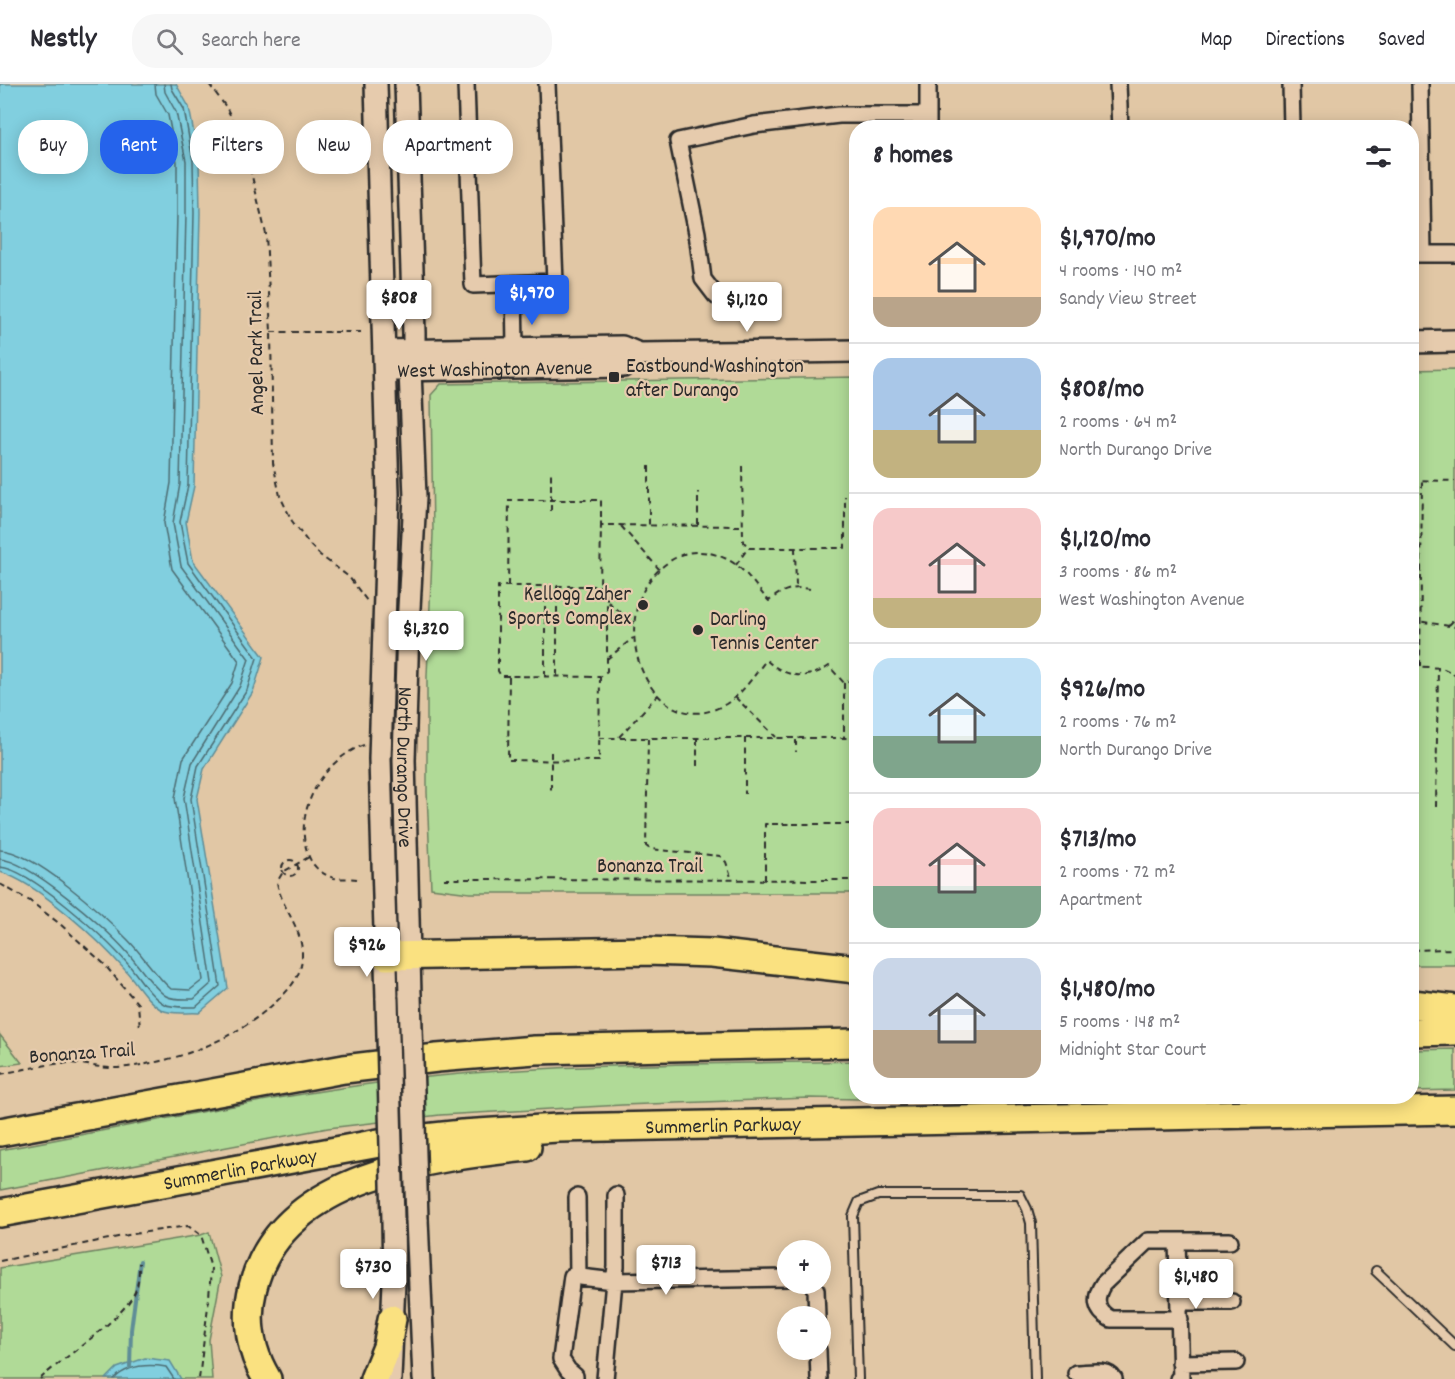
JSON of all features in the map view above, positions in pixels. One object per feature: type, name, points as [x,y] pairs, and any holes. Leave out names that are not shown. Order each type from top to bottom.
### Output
[{"type":"highway","points":[[397,956],[646,951],[712,953],[849,968]]},
{"type":"highway","points":[[1419,1005],[1455,1009]]},
{"type":"highway","points":[[1419,1032],[1455,1031]]},
{"type":"highway","points":[[0,1132],[344,1069],[437,1058],[535,1050],[849,1043]]},
{"type":"highway","name":"Summerlin Parkway","points":[[0,1213],[379,1143],[462,1134],[558,1128],[1455,1110]]},
{"type":"highway","points":[[267,1379],[255,1355],[249,1327],[250,1297],[260,1264],[276,1240],[294,1221],[318,1202],[344,1187],[387,1170],[463,1154],[761,1124]]},
{"type":"highway","points":[[374,1379],[387,1347],[392,1319]]},
{"type":"main road","name":"North Durango Drive","points":[[376,84],[387,494],[380,759],[397,956],[410,996],[424,1379]]},
{"type":"main road","name":"North Durango Drive","points":[[390,1379],[394,1281],[387,999],[397,956],[408,627],[415,496],[406,84]]},
{"type":"main road","points":[[1419,342],[1455,341]]},
{"type":"main road","name":"West Washington Avenue","points":[[412,360],[515,349],[622,347],[639,354],[849,351]]},
{"type":"main road","name":"West Washington Avenue","points":[[384,361],[623,366],[639,354]]},
{"type":"street","points":[[466,84],[473,285],[555,282],[547,84]]},
{"type":"street","points":[[928,84],[928,120]]},
{"type":"street","points":[[1118,84],[1120,120]]},
{"type":"street","points":[[1291,84],[1292,120]]},
{"type":"street","points":[[1419,141],[1420,84]]},
{"type":"street","points":[[716,296],[703,279],[697,233],[678,141],[754,124],[839,115],[913,120]]},
{"type":"street","points":[[1419,254],[1455,254]]},
{"type":"street","points":[[514,284],[515,349]]},
{"type":"street","points":[[605,1379],[616,1267],[616,1195]]},
{"type":"street","points":[[577,1197],[578,1277]]},
{"type":"street","points":[[1180,1319],[1111,1319],[1101,1312],[1096,1300],[1103,1284],[1148,1241],[1230,1240]]},
{"type":"street","points":[[1177,1241],[1180,1374],[1236,1362]]},
{"type":"street","points":[[575,1379],[561,1359],[572,1276],[614,1281],[777,1278]]},
{"type":"street","points":[[1179,1302],[1232,1302]]},
{"type":"street","points":[[818,1360],[819,1379]]},
{"type":"street","points":[[1076,1373],[1105,1372],[1112,1375],[1114,1379]]},
{"type":"lane","points":[[858,1379],[853,1216],[859,1202],[878,1195],[1020,1195],[1028,1209],[1031,1223],[1035,1379]]},
{"type":"lane","points":[[1376,1271],[1455,1346]]},
{"type":"path","name":"Angel Park Trail","points":[[209,84],[226,107],[239,132],[268,245],[273,463],[280,496],[305,539],[320,555],[349,577],[367,600]]},
{"type":"path","points":[[271,332],[362,332]]},
{"type":"path","points":[[649,466],[649,525]]},
{"type":"path","points":[[742,466],[743,541],[749,548],[845,548],[844,496]]},
{"type":"path","points":[[551,469],[551,511]]},
{"type":"path","points":[[1455,481],[1422,480],[1420,666],[1438,668],[1455,674]]},
{"type":"path","points":[[698,492],[698,526]]},
{"type":"path","points":[[508,586],[509,500],[601,500],[600,586]]},
{"type":"path","points":[[601,525],[743,526]]},
{"type":"path","points":[[620,525],[659,569]]},
{"type":"path","points":[[736,565],[749,548]]},
{"type":"path","points":[[795,548],[795,587]]},
{"type":"path","points":[[810,589],[795,587],[784,590],[769,601],[736,565],[723,558],[702,552],[679,555],[652,576],[640,596],[634,623],[634,637],[640,666],[645,680],[658,695],[676,707],[698,712],[717,708],[735,697],[766,660],[784,674],[801,676],[815,674],[829,666],[844,683],[844,738]]},
{"type":"path","points":[[498,586],[545,586],[600,586],[607,591],[607,671],[600,677],[501,676],[498,671],[498,586]]},
{"type":"path","points":[[545,586],[545,677]]},
{"type":"path","points":[[556,677],[557,586]]},
{"type":"path","points":[[607,602],[634,623]]},
{"type":"path","points":[[1449,625],[1455,619]]},
{"type":"path","points":[[1421,621],[1455,627]]},
{"type":"path","points":[[607,659],[634,637]]},
{"type":"path","points":[[1436,807],[1438,668]]},
{"type":"path","points":[[509,676],[508,760],[550,761],[599,761],[600,677]]},
{"type":"path","points":[[844,683],[849,681]]},
{"type":"path","points":[[618,738],[658,695]]},
{"type":"path","points":[[735,697],[777,738]]},
{"type":"path","points":[[599,738],[849,738]]},
{"type":"path","points":[[745,738],[745,794]]},
{"type":"path","points":[[795,738],[795,752]]},
{"type":"path","points":[[648,739],[646,846],[651,849],[720,856],[726,862],[732,880]]},
{"type":"path","points":[[697,739],[697,770]]},
{"type":"path","points":[[357,879],[335,878],[320,871],[312,864],[303,834],[303,820],[308,804],[331,768],[343,756],[364,745]]},
{"type":"path","points":[[550,752],[550,789]]},
{"type":"path","points":[[765,880],[765,824],[849,824]]},
{"type":"path","points":[[283,872],[309,857]]},
{"type":"path","points":[[286,860],[293,860],[297,864],[298,869],[295,874],[287,876],[281,867],[286,860]]},
{"type":"path","name":"Bonanza Trail","points":[[0,1074],[69,1063],[117,1068],[173,1058],[213,1044],[249,1023],[288,991],[300,969],[302,954],[300,939],[278,889],[278,877],[283,872]]},
{"type":"path","name":"Bonanza Trail","points":[[444,879],[849,880]]},
{"type":"path","points":[[0,884],[30,901],[60,924],[103,963],[138,1004],[140,1028]]},
{"type":"path","points":[[1419,950],[1455,949]]},
{"type":"path","points":[[0,1261],[133,1234],[188,1226],[201,1235],[211,1268],[199,1379]]},
{"type":"path","points":[[40,1379],[93,1338],[126,1305],[137,1287],[140,1263]]},
{"type":"green space","points":[[1455,369],[1455,965],[1419,965],[1419,370]]},
{"type":"green space","name":"Kellogg Zaher Sports Complex","points":[[849,377],[849,893],[470,893],[431,888],[427,792],[427,676],[433,534],[431,395],[441,384]]},
{"type":"green space","points":[[0,1035],[22,1063],[0,1066]]},
{"type":"green space","points":[[1455,1049],[1455,1090],[1419,1091],[1419,1050]]},
{"type":"green space","points":[[849,1061],[849,1099],[809,1098],[622,1105],[440,1115],[328,1128],[0,1190],[0,1150],[226,1107],[362,1085],[485,1072],[671,1064]]},
{"type":"green space","points":[[209,1232],[221,1277],[209,1340],[212,1379],[0,1379],[0,1268]]},
{"type":"water","points":[[0,84],[176,84],[189,107],[191,120],[190,174],[199,174],[194,486],[186,522],[193,561],[264,657],[253,692],[204,769],[197,799],[228,988],[199,1013],[162,1010],[147,997],[114,958],[67,914],[32,888],[0,872]]},
{"type":"water","points":[[145,1358],[170,1361],[181,1379],[106,1379],[117,1368]]},
{"type":"waterway","points":[[130,1367],[131,1330],[140,1261]]},
{"type":"place","name":"Eastbound Washington after Durango","points":[[614,377]]},
{"type":"place","name":"Kellogg Zaher Sports Complex","points":[[643,605]]},
{"type":"place","name":"Darling Tennis Center","points":[[698,630]]}]
